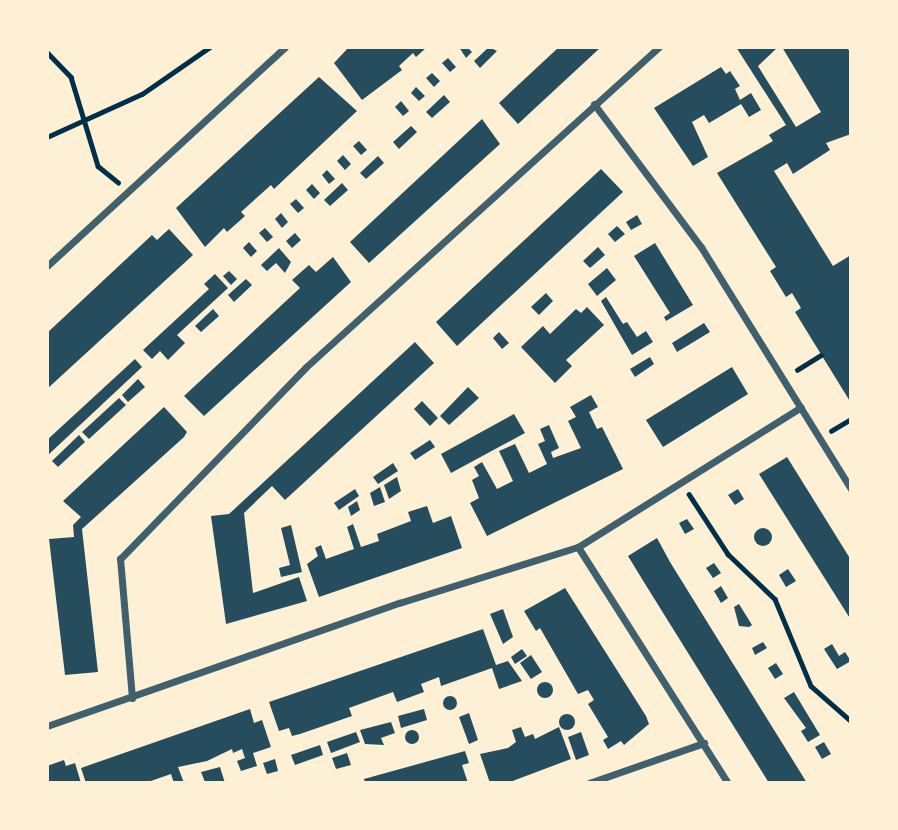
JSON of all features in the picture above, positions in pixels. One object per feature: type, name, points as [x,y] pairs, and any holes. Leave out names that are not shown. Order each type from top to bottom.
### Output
[{"type":"street","points":[[47,266],[285,47]]},
{"type":"street","points":[[132,698],[120,559],[306,367],[659,47]]},
{"type":"street","points":[[594,104],[701,247],[851,489]]},
{"type":"street","points":[[47,726],[399,603],[578,547],[801,407]]},
{"type":"street","points":[[578,547],[728,783]]},
{"type":"street","points":[[589,783],[704,743]]},
{"type":"path","points":[[47,137],[142,94],[210,47]]},
{"type":"path","points":[[47,52],[71,77],[98,166],[127,190]]},
{"type":"path","points":[[784,377],[821,355]]},
{"type":"path","points":[[821,437],[851,419]]},
{"type":"path","points":[[680,483],[713,525],[728,554],[775,599],[811,686],[851,720]]},
{"type":"building","points":[[349,47],[427,47],[416,57],[413,53],[399,66],[402,70],[362,100],[334,63]]},
{"type":"building","points":[[459,47],[467,47],[472,52],[466,58]]},
{"type":"building","points":[[489,47],[497,51],[480,68],[474,61]]},
{"type":"building","points":[[559,47],[601,47],[518,124],[499,103]]},
{"type":"building","points":[[736,47],[778,47],[758,66],[796,127],[821,112],[782,47],[847,47],[851,54],[851,134],[826,143],[830,150],[793,174],[787,163],[774,171],[833,266],[851,255],[851,403],[795,312],[801,308],[792,293],[786,297],[770,271],[776,267],[717,173],[773,141],[769,135],[786,125]]},
{"type":"building","points":[[448,58],[456,67],[450,72],[442,63]]},
{"type":"building","points":[[721,67],[726,74],[730,71],[740,86],[735,89],[740,100],[751,93],[761,110],[749,117],[741,104],[709,123],[704,115],[692,122],[708,157],[693,166],[654,108]]},
{"type":"building","points":[[432,73],[440,81],[434,87],[426,78]]},
{"type":"building","points":[[319,77],[357,111],[274,189],[271,185],[241,212],[245,216],[227,232],[224,228],[205,247],[176,208]]},
{"type":"building","points":[[416,87],[425,96],[419,101],[411,93]]},
{"type":"building","points":[[444,95],[450,102],[432,118],[426,112]]},
{"type":"building","points":[[401,101],[409,111],[403,116],[395,107]]},
{"type":"building","points":[[482,119],[500,144],[369,263],[350,242]]},
{"type":"building","points":[[411,126],[417,132],[399,149],[393,142]]},
{"type":"building","points":[[359,141],[367,150],[361,155],[353,146]]},
{"type":"building","points":[[343,155],[351,164],[345,170],[337,161]]},
{"type":"building","points":[[378,156],[384,163],[366,179],[360,173]]},
{"type":"building","points":[[601,169],[623,192],[457,346],[436,322]]},
{"type":"building","points":[[327,170],[335,179],[329,184],[322,175]]},
{"type":"building","points":[[342,183],[348,190],[330,206],[324,200]]},
{"type":"building","points":[[312,184],[320,193],[314,199],[306,190]]},
{"type":"building","points":[[296,199],[304,208],[298,213],[290,204]]},
{"type":"building","points":[[281,213],[288,222],[282,228],[275,219]]},
{"type":"building","points":[[637,215],[642,224],[631,230],[626,222]]},
{"type":"building","points":[[617,226],[625,234],[615,242],[608,234]]},
{"type":"building","points":[[265,228],[273,237],[267,242],[259,233]]},
{"type":"building","points":[[169,229],[193,255],[47,389],[47,333],[152,235],[157,240]]},
{"type":"building","points":[[295,233],[301,240],[292,248],[286,241]]},
{"type":"building","points":[[249,242],[257,251],[251,257],[243,248]]},
{"type":"building","points":[[655,243],[693,305],[666,321],[664,317],[670,313],[634,256]]},
{"type":"building","points":[[598,247],[605,255],[590,268],[583,261]]},
{"type":"building","points":[[279,248],[291,262],[285,273],[276,263],[267,271],[261,265]]},
{"type":"building","points":[[333,257],[351,282],[204,416],[184,396],[300,288],[292,280],[309,265],[316,272]]},
{"type":"building","points":[[607,268],[616,280],[597,296],[588,284]]},
{"type":"building","points":[[229,271],[237,279],[231,285],[223,276]]},
{"type":"building","points":[[215,274],[228,288],[177,335],[185,343],[168,360],[160,351],[152,359],[143,350],[209,289],[204,284]]},
{"type":"building","points":[[246,279],[252,285],[234,302],[228,295]]},
{"type":"building","points":[[546,293],[553,301],[539,315],[531,307]]},
{"type":"building","points":[[606,297],[623,324],[627,322],[637,337],[646,331],[653,342],[632,355],[601,301]]},
{"type":"building","points":[[587,307],[604,325],[566,360],[572,366],[555,383],[521,347],[543,326],[550,334],[576,309],[581,313]]},
{"type":"building","points":[[213,309],[219,316],[201,332],[195,326]]},
{"type":"building","points":[[704,323],[710,332],[677,352],[672,343]]},
{"type":"building","points":[[499,332],[509,343],[502,349],[493,338]]},
{"type":"building","points":[[415,342],[434,363],[285,500],[272,486],[244,513],[253,593],[299,577],[307,601],[226,624],[211,516],[229,514]]},
{"type":"building","points":[[650,357],[654,364],[635,377],[630,369]]},
{"type":"building","points":[[135,359],[142,367],[47,456],[47,440]]},
{"type":"building","points":[[732,367],[748,394],[663,447],[646,420]]},
{"type":"building","points":[[138,379],[145,387],[128,402],[122,395]]},
{"type":"building","points":[[468,387],[479,398],[449,425],[440,416]]},
{"type":"building","points":[[591,395],[598,407],[589,412],[597,429],[602,427],[623,469],[487,536],[470,503],[479,498],[472,480],[479,476],[474,467],[482,462],[497,489],[513,481],[499,451],[515,444],[529,473],[547,464],[538,444],[545,441],[540,429],[549,425],[559,448],[551,452],[553,458],[581,448],[568,421],[576,417],[570,407]]},
{"type":"building","points":[[119,398],[126,405],[89,439],[82,432]]},
{"type":"building","points":[[422,401],[438,418],[430,426],[414,409]]},
{"type":"building","points":[[164,407],[187,432],[184,437],[82,529],[98,672],[65,675],[49,539],[74,537],[73,525],[81,517],[63,501]]},
{"type":"building","points":[[514,414],[525,433],[451,473],[441,454]]},
{"type":"building","points":[[79,435],[85,442],[58,467],[52,461]]},
{"type":"building","points":[[430,440],[435,447],[415,460],[410,453]]},
{"type":"building","points":[[787,457],[851,560],[851,620],[759,474]]},
{"type":"building","points":[[393,463],[398,471],[378,484],[373,477]]},
{"type":"building","points":[[397,477],[401,491],[389,499],[384,485]]},
{"type":"building","points":[[380,487],[385,502],[374,506],[370,493]]},
{"type":"building","points":[[355,489],[359,496],[339,510],[334,503]]},
{"type":"building","points":[[738,489],[744,499],[735,505],[728,495]]},
{"type":"building","points":[[357,501],[360,510],[351,516],[348,507]]},
{"type":"building","points":[[427,506],[433,523],[451,516],[462,548],[319,597],[307,564],[318,556],[315,548],[321,545],[326,559],[354,549],[347,527],[353,524],[361,547],[379,541],[377,534],[411,521],[408,512]]},
{"type":"building","points":[[687,519],[694,529],[685,534],[679,523]]},
{"type":"building","points":[[291,525],[302,572],[281,577],[279,568],[290,565],[281,528]]},
{"type":"building","points":[[763,528],[769,531],[772,537],[769,543],[763,546],[757,543],[754,537],[757,531]]},
{"type":"building","points":[[657,538],[807,783],[769,783],[642,579],[628,556]]},
{"type":"building","points":[[714,563],[721,573],[713,578],[706,568]]},
{"type":"building","points":[[788,569],[796,581],[786,587],[779,575]]},
{"type":"building","points":[[721,586],[728,598],[721,603],[714,591]]},
{"type":"building","points":[[565,588],[646,716],[649,724],[624,745],[621,741],[608,749],[603,740],[608,737],[588,704],[594,700],[588,690],[578,694],[540,628],[536,631],[524,611]]},
{"type":"building","points":[[739,604],[752,625],[749,627],[739,626],[734,607]]},
{"type":"building","points":[[503,609],[513,637],[503,644],[490,614]]},
{"type":"building","points":[[483,629],[496,665],[508,661],[522,681],[499,689],[492,668],[441,686],[439,677],[421,684],[424,692],[397,702],[393,692],[349,708],[352,716],[300,734],[292,736],[289,728],[279,731],[269,702]]},
{"type":"building","points":[[763,642],[767,648],[755,655],[752,648]]},
{"type":"building","points":[[832,644],[839,656],[845,652],[851,661],[837,669],[824,649]]},
{"type":"building","points":[[522,649],[527,656],[515,664],[511,657]]},
{"type":"building","points":[[531,655],[542,672],[531,679],[520,663]]},
{"type":"building","points":[[776,663],[783,674],[775,679],[768,668]]},
{"type":"building","points":[[542,682],[548,682],[553,690],[551,696],[542,698],[537,693],[537,687]]},
{"type":"building","points":[[794,692],[820,735],[808,742],[801,731],[806,728],[784,698]]},
{"type":"building","points":[[447,696],[453,696],[457,703],[453,710],[447,710],[443,706],[443,700]]},
{"type":"building","points":[[250,709],[254,723],[262,720],[271,747],[253,753],[257,766],[241,771],[237,761],[245,758],[242,749],[233,753],[232,749],[207,761],[178,767],[184,783],[174,783],[171,774],[145,783],[86,783],[81,768]]},
{"type":"building","points":[[424,709],[427,720],[401,728],[398,716]]},
{"type":"building","points":[[469,713],[478,740],[469,744],[459,717]]},
{"type":"building","points":[[564,714],[570,714],[575,722],[573,728],[564,730],[559,725],[559,719]]},
{"type":"building","points":[[391,722],[395,733],[381,738],[384,745],[365,744],[360,730]]},
{"type":"building","points":[[521,727],[525,737],[533,734],[535,739],[559,727],[571,759],[507,783],[490,783],[480,754],[508,748],[516,742],[512,730]]},
{"type":"building","points":[[409,730],[415,730],[419,737],[415,744],[409,744],[405,740],[405,734]]},
{"type":"building","points":[[356,732],[360,742],[331,753],[327,742]]},
{"type":"building","points":[[581,732],[589,755],[576,760],[568,737]]},
{"type":"building","points":[[824,742],[831,754],[822,759],[815,747]]},
{"type":"building","points":[[320,745],[323,755],[295,765],[291,755]]},
{"type":"building","points":[[465,751],[469,763],[462,765],[468,783],[365,783],[364,779]]},
{"type":"building","points":[[347,753],[351,765],[336,769],[332,758]]},
{"type":"building","points":[[275,759],[278,771],[267,774],[263,763]]},
{"type":"building","points":[[64,760],[66,766],[75,763],[81,783],[47,783],[47,766]]},
{"type":"building","points":[[220,767],[225,783],[205,782],[201,772]]}]
